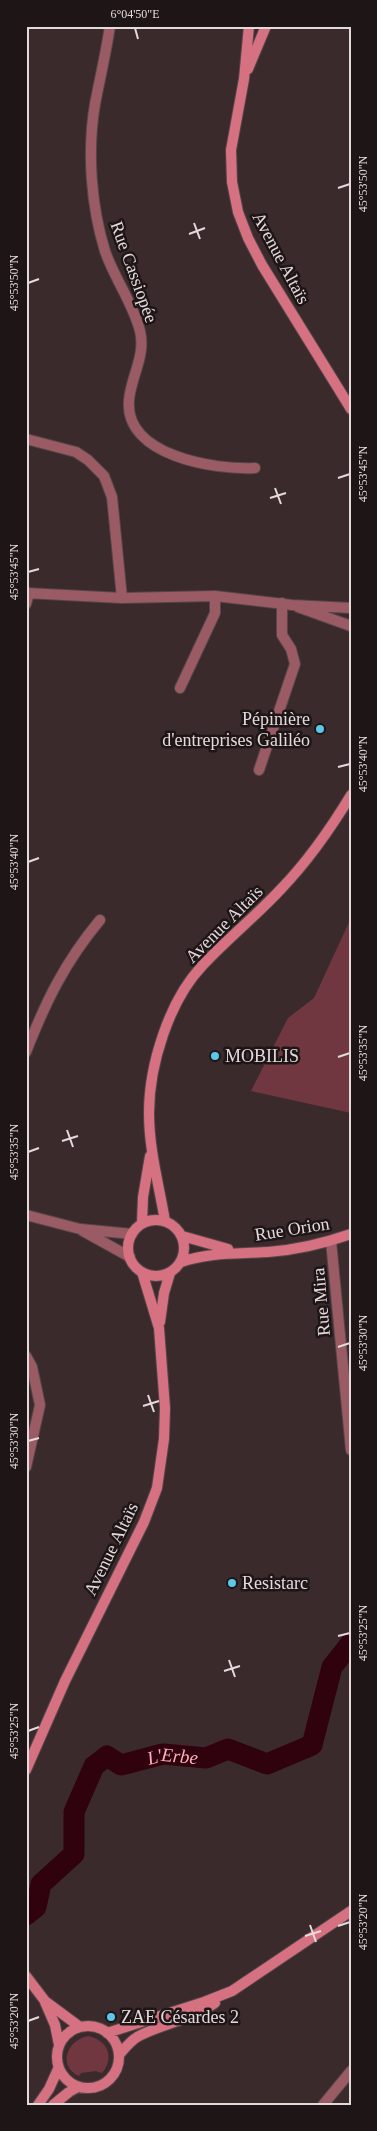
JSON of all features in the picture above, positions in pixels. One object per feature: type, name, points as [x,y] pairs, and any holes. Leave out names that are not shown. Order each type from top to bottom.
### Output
[{"type":"street","name":"Rue Cassiopée","points":[[110,26],[95,106],[92,161],[96,216],[106,252],[140,331],[142,352],[131,386],[128,402],[130,415],[142,436],[158,448],[175,456],[230,469],[255,468]]},
{"type":"street","name":"Avenue Altaïs","points":[[249,26],[244,79],[231,150],[232,182],[238,212],[248,238],[262,265],[351,409]]},
{"type":"street","name":"Avenue Altaïs","points":[[244,79],[266,26]]},
{"type":"street","points":[[26,439],[76,452],[88,460],[104,476],[112,497],[122,598]]},
{"type":"street","points":[[26,604],[27,593],[122,598],[215,596],[292,605],[351,626]]},
{"type":"street","points":[[180,688],[215,613],[215,596]]},
{"type":"street","points":[[259,770],[295,664],[291,650],[282,635],[282,603]]},
{"type":"street","points":[[292,605],[351,608]]},
{"type":"street","name":"Avenue Altaïs","points":[[165,1221],[151,1150],[149,1112],[151,1081],[157,1053],[169,1021],[181,996],[201,967],[282,888],[317,845],[351,795]]},
{"type":"street","points":[[26,1052],[60,975],[77,948],[100,920]]},
{"type":"street","name":"Avenue Altaïs","points":[[142,1223],[143,1197],[151,1150]]},
{"type":"street","points":[[26,1215],[80,1229],[132,1234]]},
{"type":"street","points":[[151,1220],[165,1221],[174,1226],[182,1236],[184,1253],[181,1262],[170,1273],[151,1275],[142,1272],[134,1265],[130,1257],[128,1247],[132,1234],[142,1223],[151,1220]]},
{"type":"street","points":[[80,1229],[130,1257]]},
{"type":"street","name":"Rue Orion","points":[[181,1262],[199,1256],[238,1252],[269,1252],[331,1241],[351,1234]]},
{"type":"street","name":"Rue Orion","points":[[182,1236],[238,1252]]},
{"type":"street","name":"Rue Mira","points":[[331,1241],[351,1450]]},
{"type":"street","name":"Avenue Altaïs","points":[[142,1272],[159,1328]]},
{"type":"street","name":"Avenue Altaïs","points":[[26,1770],[65,1681],[144,1522],[157,1488],[164,1439],[165,1408],[159,1328],[164,1293],[170,1273]]},
{"type":"street","points":[[26,1356],[32,1367],[40,1405],[26,1466]]},
{"type":"street","points":[[26,1976],[45,2001],[55,2025],[59,2046],[56,2061],[58,2069],[66,2080],[78,2087],[90,2089],[101,2086],[109,2081],[115,2074],[119,2055],[138,2036],[176,2023],[208,2008],[351,1911]]},
{"type":"street","points":[[107,2033],[204,2002],[232,1991]]},
{"type":"street","points":[[45,2001],[80,2027]]},
{"type":"street","points":[[59,2046],[67,2034],[80,2027],[94,2027],[107,2033],[113,2039],[119,2055]]},
{"type":"street","points":[[38,2105],[49,2090],[58,2069]]},
{"type":"street","points":[[323,2105],[351,2071]]},
{"type":"street","points":[[53,2105],[78,2087]]},
{"type":"shaded area","points":[[351,918],[351,1113],[251,1091],[288,1018],[314,998]]},
{"type":"shaded area","points":[[88,2036],[95,2038],[105,2046],[109,2056],[108,2061],[102,2073],[96,2071],[81,2073],[79,2076],[72,2072],[68,2066],[67,2054],[75,2043],[81,2038]]},
{"type":"waterway","name":"L'Erbe","points":[[26,1915],[36,1907],[41,1884],[74,1854],[74,1812],[94,1766],[107,1756],[121,1765],[163,1754],[206,1758],[228,1749],[267,1764],[312,1745],[332,1667],[351,1643]]},
{"type":"place","name":"Pépinière d'entreprises Galiléo","points":[[320,729]]},
{"type":"place","name":"MOBILIS","points":[[215,1056]]},
{"type":"place","name":"Resistarc","points":[[232,1583]]},
{"type":"place","name":"ZAE Césardes 2","points":[[111,2017]]}]
